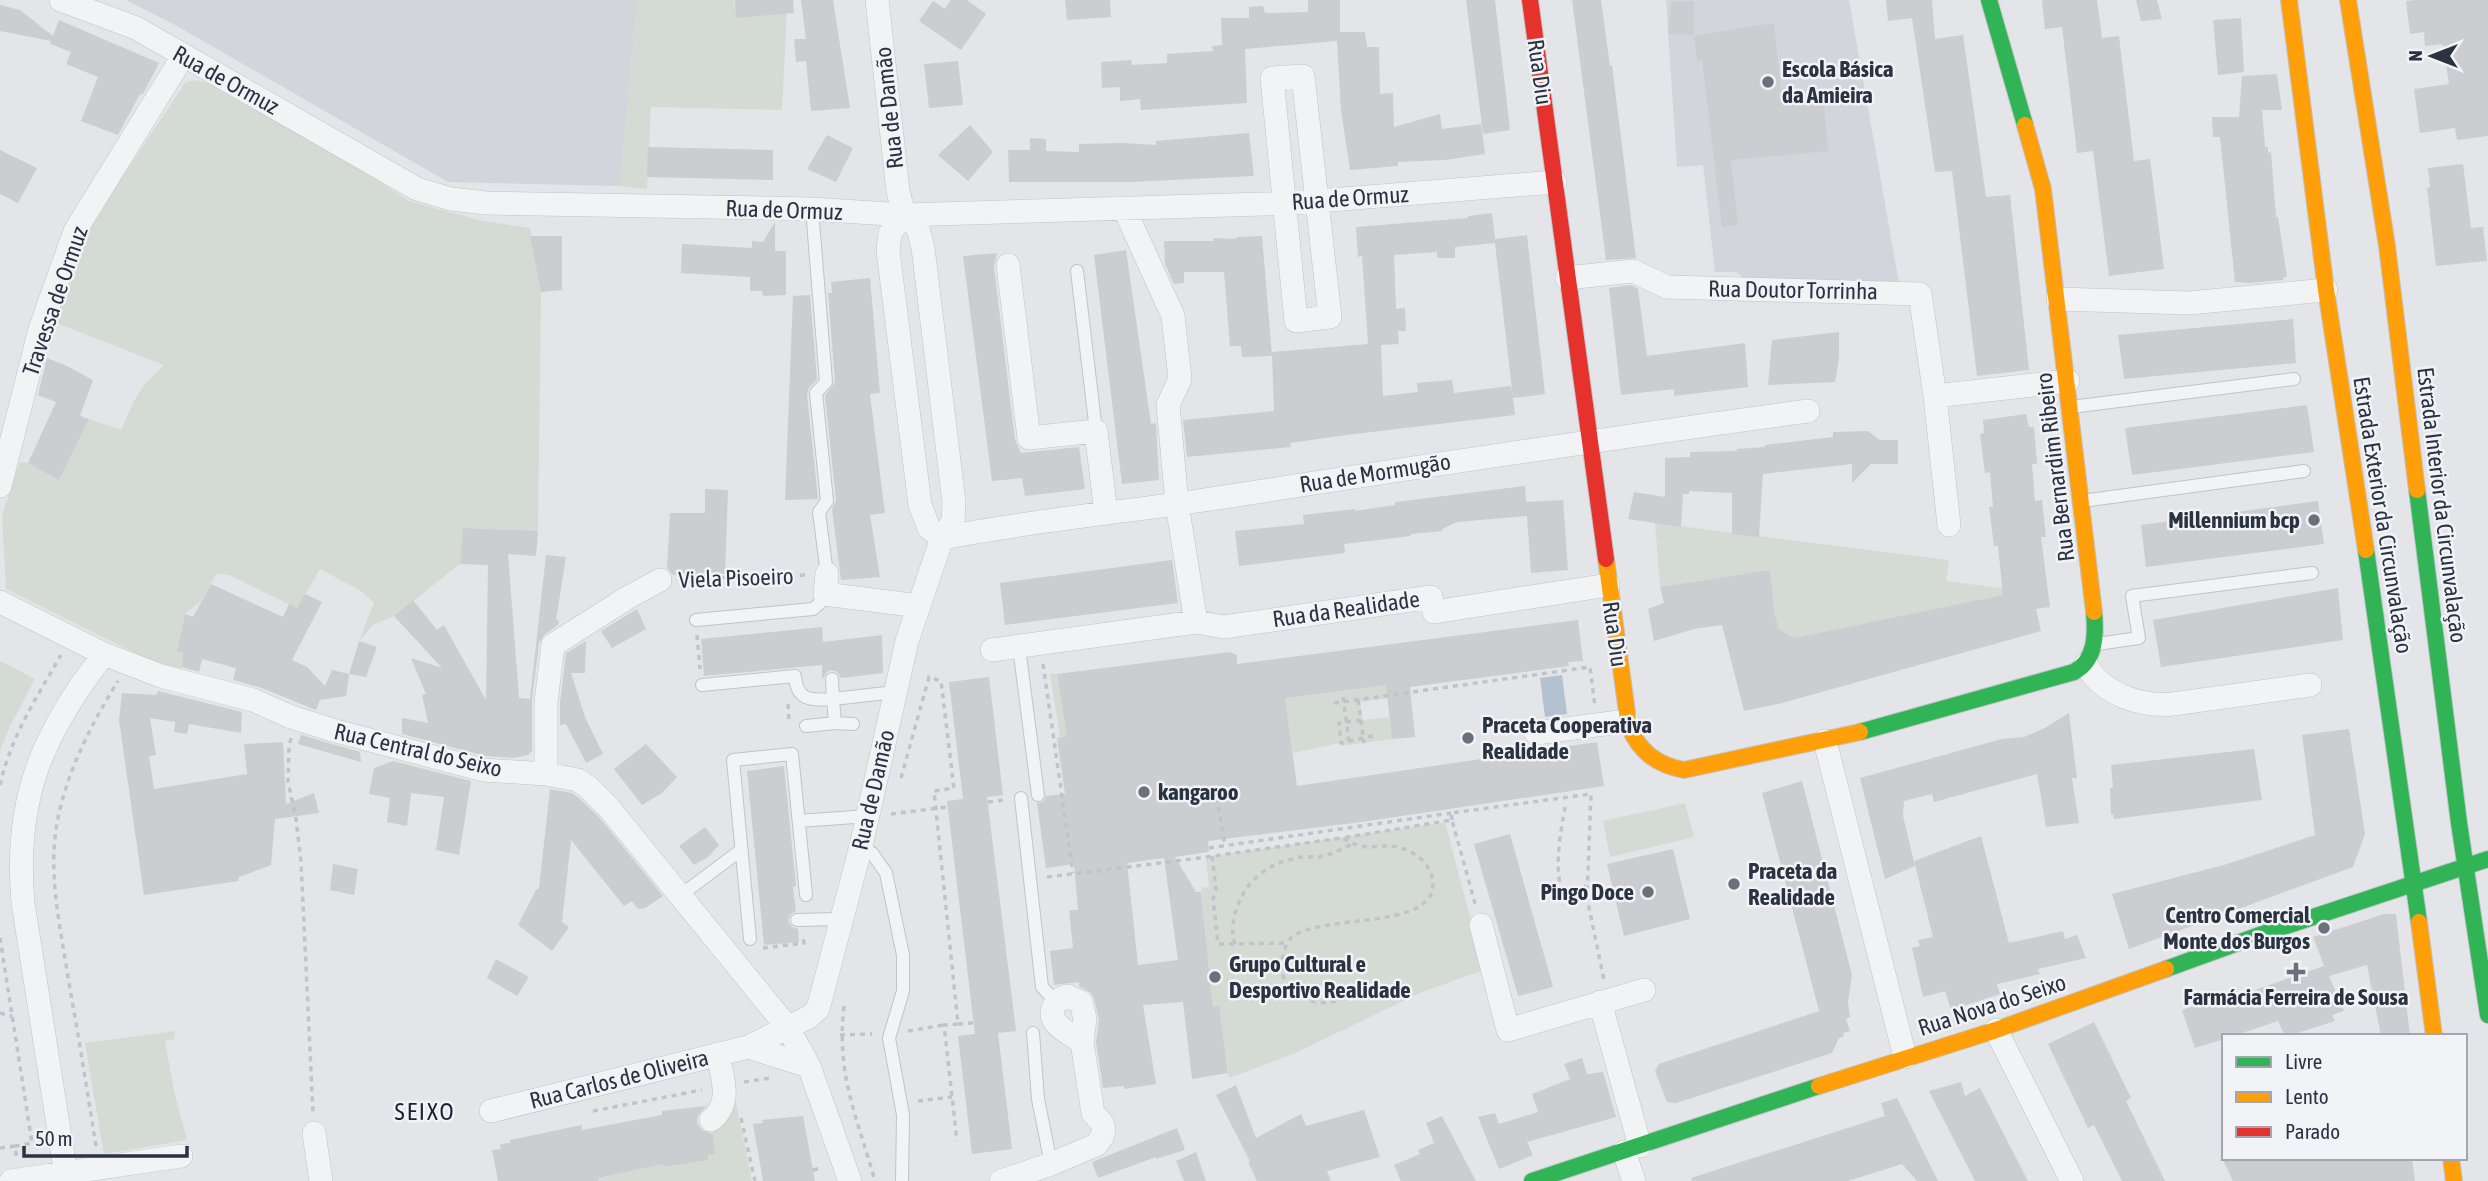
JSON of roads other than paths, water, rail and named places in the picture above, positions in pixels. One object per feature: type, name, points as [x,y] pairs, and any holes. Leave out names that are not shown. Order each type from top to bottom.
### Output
[{"type":"main road","name":"Rua Diu","points":[[1530,0],[1608,585],[1633,740],[1648,756],[1665,766],[1684,770],[1825,741]]},
{"type":"main road","name":"Rua Bernardim Ribeiro","points":[[1989,0],[2043,189],[2096,623],[2089,654]]},
{"type":"main road","name":"Estrada Exterior da Circunvalação","points":[[2289,0],[2326,290],[2389,701],[2434,1034]]},
{"type":"main road","name":"Estrada Interior da Circunvalação","points":[[2348,0],[2387,246],[2465,866],[2488,1015]]},
{"type":"main road","points":[[1825,741],[2060,678],[2089,654]]},
{"type":"main road","points":[[2427,712],[2434,708],[2443,693]]},
{"type":"main road","points":[[2389,701],[2404,712]]},
{"type":"main road","name":"Rua Nova do Seixo","points":[[1532,1181],[1905,1057],[1996,1030],[2268,932],[2488,859]]},
{"type":"main road","points":[[2451,1160],[2454,1181]]},
{"type":"street","name":"Rua de Ormuz","points":[[61,0],[136,28],[416,189],[434,195],[499,203],[812,209],[904,215],[1283,203],[1555,182]]},
{"type":"street","name":"Rua de Damão","points":[[788,1028],[818,1009],[861,846],[878,821],[895,692],[907,641],[942,538],[953,521],[954,502],[923,248],[918,228],[904,215],[898,191],[877,0]]},
{"type":"street","name":"Travessa de Ormuz","points":[[0,486],[40,329],[75,231],[183,56]]},
{"type":"street","points":[[1303,76],[1317,201],[1330,317],[1296,321],[1272,78],[1303,76]]},
{"type":"street","points":[[1124,208],[1172,316],[1180,379],[1167,405],[1177,504],[1196,622]]},
{"type":"street","points":[[904,215],[890,233],[888,251],[920,505],[929,528],[942,538]]},
{"type":"street","points":[[1008,265],[1028,438],[1096,430],[1106,513]]},
{"type":"street","name":"Rua Doutor Torrinha","points":[[1567,278],[1633,271],[1667,287],[1920,294],[1936,396],[1949,525]]},
{"type":"street","points":[[2058,299],[2189,303],[2326,290]]},
{"type":"street","points":[[1936,396],[2068,381]]},
{"type":"street","name":"Rua de Mormugão","points":[[942,538],[1589,440],[1808,411]]},
{"type":"street","name":"Viela Pisoeiro","points":[[546,774],[546,702],[553,645],[660,580]]},
{"type":"street","name":"Viela Pisoeiro","points":[[826,584],[919,606]]},
{"type":"street","name":"Rua da Realidade","points":[[992,650],[1196,622],[1224,627],[1431,597],[1434,612],[1608,585]]},
{"type":"street","name":"Rua Central do Seixo","points":[[0,602],[129,664],[161,676],[253,700],[297,720],[483,770],[546,774],[578,780],[609,808],[788,1028],[809,1066],[850,1181]]},
{"type":"street","points":[[66,1177],[23,903],[20,842],[32,783],[44,750],[71,699],[104,654]]},
{"type":"street","points":[[2089,654],[2097,680],[2112,691],[2157,704],[2310,685]]},
{"type":"street","points":[[1536,733],[1628,721]]},
{"type":"street","points":[[1825,741],[1905,1057]]},
{"type":"street","points":[[1481,925],[1508,1030],[1644,990]]},
{"type":"street","points":[[1000,1181],[1096,1145],[1102,1137],[1102,1123],[1093,1113],[1082,1042],[1056,1024],[1052,1016],[1056,1002]]},
{"type":"street","points":[[1600,1002],[1632,1149],[1634,1181]]},
{"type":"street","name":"Rua Carlos de Oliveira","points":[[491,1111],[748,1046],[788,1028]]},
{"type":"street","points":[[1996,1030],[2072,1181]]},
{"type":"street","points":[[748,1046],[809,1066]]},
{"type":"street","points":[[711,1120],[724,1105],[724,1085],[718,1054]]},
{"type":"street","points":[[314,1133],[321,1181]]},
{"type":"street","points":[[11,1181],[66,1177],[181,1156]]},
{"type":"lane","points":[[696,620],[813,608],[820,603],[826,584],[819,512],[827,501],[816,393],[826,382],[812,209]]},
{"type":"lane","points":[[1077,271],[1096,430]]},
{"type":"lane","points":[[2071,407],[2294,379]]},
{"type":"lane","points":[[2082,501],[2304,471]]},
{"type":"lane","points":[[2089,654],[2139,638],[2132,596],[2312,573]]},
{"type":"lane","points":[[1029,645],[1038,795]]},
{"type":"lane","points":[[702,685],[795,676],[796,687],[808,699],[895,692]]},
{"type":"lane","points":[[832,679],[835,723]]},
{"type":"lane","points":[[806,726],[853,724]]},
{"type":"lane","points":[[750,939],[733,760],[792,754],[806,895]]},
{"type":"lane","points":[[1016,799],[1031,879],[1042,987],[1056,1002]]},
{"type":"lane","points":[[799,821],[878,821]]},
{"type":"lane","points":[[861,846],[872,853],[886,873],[899,928],[903,991],[890,1034],[890,1046],[902,1103],[902,1181]]},
{"type":"lane","points":[[681,895],[741,850]]},
{"type":"lane","points":[[797,920],[841,919]]},
{"type":"lane","points":[[1033,1033],[1038,1098],[1051,1164]]},
{"type":"water","points":[[1562,675],[1567,714],[1545,717],[1540,678]]},
{"type":"place","name":"Escola Básica da Amieira","points":[[1768,82]]},
{"type":"place","name":"Millennium bcp","points":[[2314,520]]},
{"type":"place","name":"Praceta Cooperativa Realidade","points":[[1468,738]]},
{"type":"place","name":"kangaroo","points":[[1144,792]]},
{"type":"place","name":"Praceta da Realidade","points":[[1734,884]]},
{"type":"place","name":"Pingo Doce","points":[[1648,892]]},
{"type":"place","name":"Centro Comercial Monte dos Burgos","points":[[2324,928]]},
{"type":"place","name":"Farmácia Ferreira de Sousa","points":[[2296,972]]},
{"type":"place","name":"Grupo Cultural e Desportivo Realidade","points":[[1215,977]]},
{"type":"district","name":"SEIXO","points":[[425,1111]]}]
